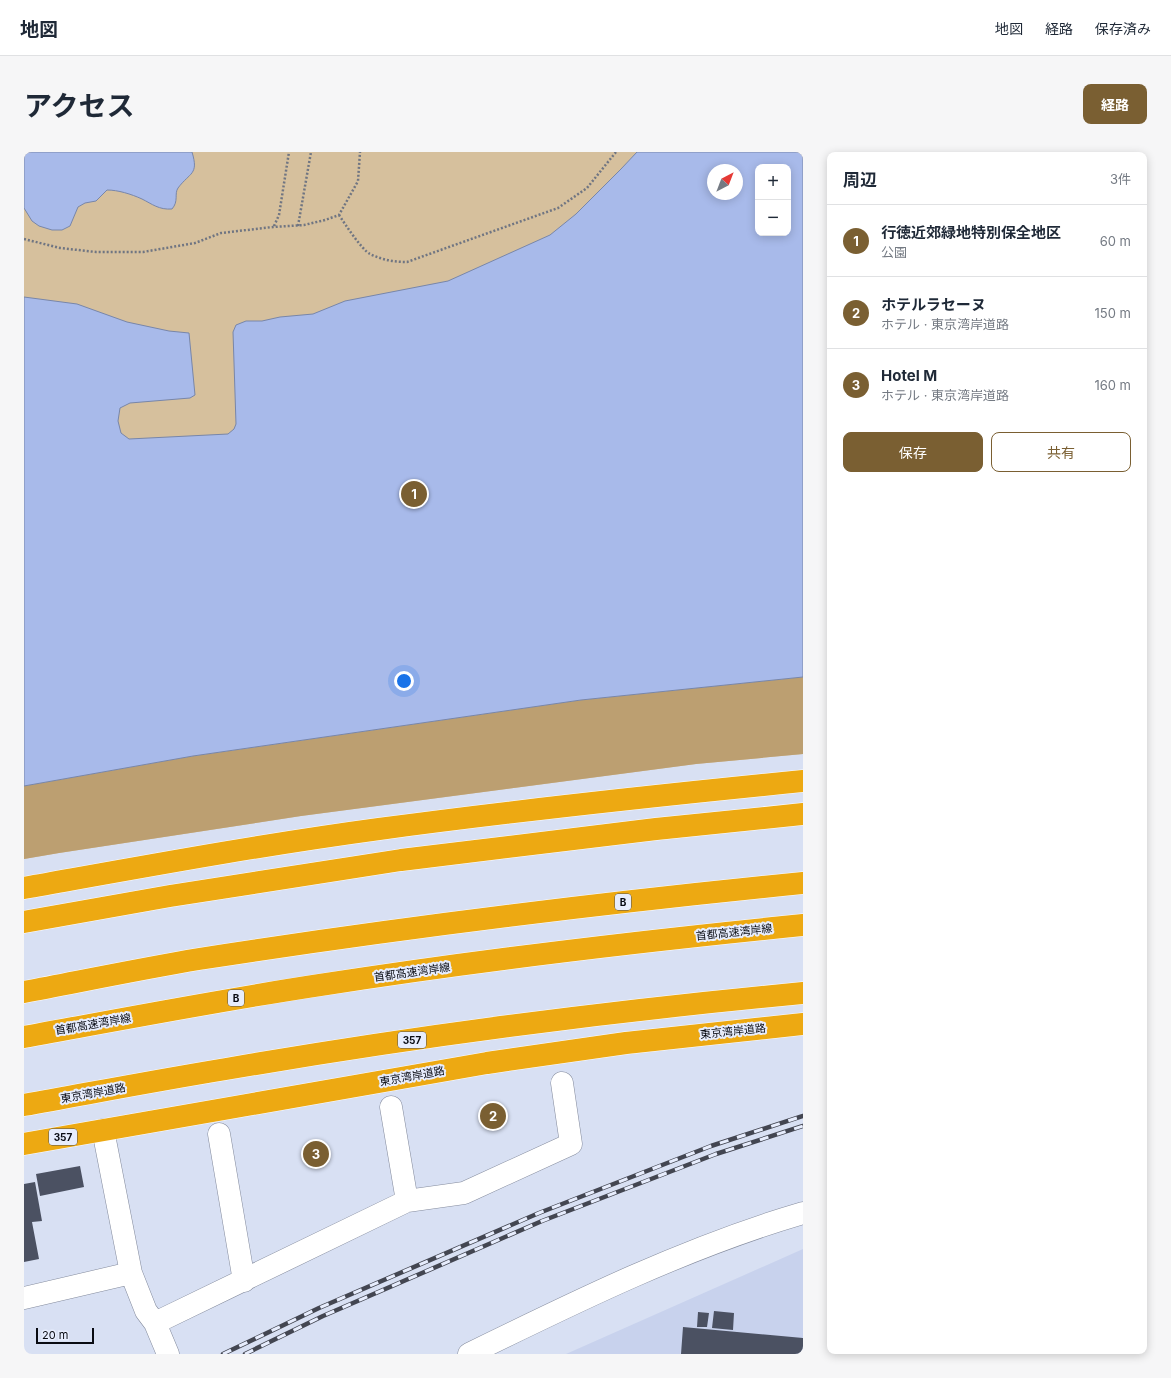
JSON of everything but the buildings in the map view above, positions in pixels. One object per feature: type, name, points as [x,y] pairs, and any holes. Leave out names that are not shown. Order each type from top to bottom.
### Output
[{"type":"highway","points":[[24,888],[157,864],[377,829],[560,806],[803,781]]},
{"type":"highway","points":[[24,922],[170,896],[401,860],[656,829],[803,814]]},
{"type":"highway","name":"B","points":[[24,992],[198,960],[443,924],[688,894],[803,883]]},
{"type":"highway","name":"首都高速湾岸線","points":[[24,1037],[205,1004],[449,966],[638,942],[803,925]]},
{"type":"highway","name":"東京湾岸道路","points":[[24,1105],[228,1068],[396,1042],[532,1023],[803,993]]},
{"type":"highway","name":"東京湾岸道路","points":[[24,1144],[487,1063],[626,1043],[803,1024]]},
{"type":"street","points":[[155,1323],[407,1201],[464,1193],[571,1144],[562,1083]]},
{"type":"street","points":[[391,1107],[407,1201]]},
{"type":"street","points":[[103,1130],[131,1273],[146,1311],[155,1323],[168,1354]]},
{"type":"street","points":[[219,1134],[244,1281]]},
{"type":"street","points":[[469,1354],[559,1310],[685,1254],[803,1213]]},
{"type":"street","points":[[24,1298],[131,1273]]},
{"type":"path","points":[[273,227],[279,215],[289,152]]},
{"type":"path","points":[[298,226],[311,152]]},
{"type":"path","points":[[24,239],[60,248],[96,252],[143,252],[194,243],[221,233],[273,227],[298,226],[324,220],[338,215],[358,181],[360,152]]},
{"type":"path","points":[[338,215],[353,236],[369,254],[390,261],[407,262],[558,208],[588,188],[616,152]]},
{"type":"shaded area","points":[[24,152],[803,152],[803,754],[696,764],[301,816],[24,859]]},
{"type":"shaded area","points":[[803,677],[803,754],[696,764],[301,816],[24,859],[24,786],[193,756],[581,700]]},
{"type":"shaded area","points":[[803,1249],[803,1354],[566,1354]]},
{"type":"water","points":[[24,152],[192,152],[194,169],[178,188],[176,200],[172,209],[159,208],[138,197],[107,190],[96,201],[85,203],[78,207],[70,226],[62,230],[52,230],[39,226],[32,221],[24,208]]},
{"type":"water","points":[[637,152],[803,152],[803,677],[581,700],[193,756],[24,786],[24,297],[77,304],[127,322],[169,331],[189,333],[195,395],[190,398],[130,403],[120,408],[118,421],[121,433],[129,439],[228,434],[234,429],[236,424],[233,332],[236,325],[246,321],[262,321],[280,317],[313,314],[345,301],[448,281],[550,235],[576,214]]},
{"type":"railway","points":[[223,1354],[319,1308],[539,1213],[711,1146],[803,1116]]},
{"type":"railway","points":[[245,1354],[323,1316],[542,1221],[716,1154],[803,1126]]},
{"type":"place","name":"行徳近郊緑地特別保全地区","points":[[414,494]]},
{"type":"place","name":"ホテルラセーヌ","points":[[493,1116]]},
{"type":"place","name":"Hotel M","points":[[316,1154]]}]
